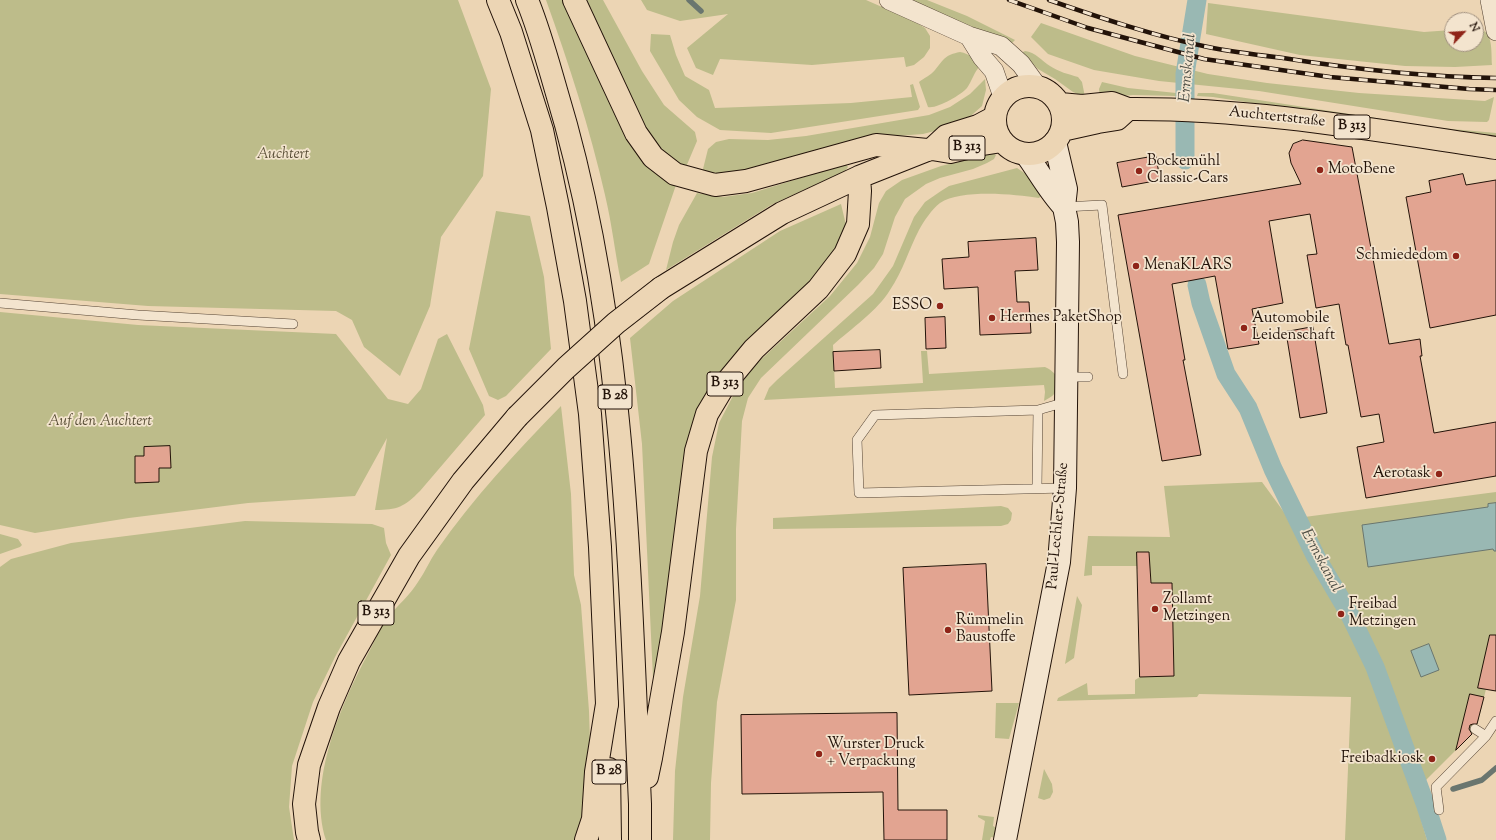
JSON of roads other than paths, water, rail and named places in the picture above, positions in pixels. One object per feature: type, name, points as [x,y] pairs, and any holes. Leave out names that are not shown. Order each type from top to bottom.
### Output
[{"type":"main road","name":"B 28","points":[[498,0],[542,130],[575,301],[590,414],[600,539],[607,704],[610,840]]},
{"type":"main road","name":"B 28","points":[[527,0],[536,23],[567,126],[585,200],[601,287],[616,400],[629,551],[640,804],[640,840]]},
{"type":"main road","name":"B 313","points":[[574,0],[636,133],[653,157],[675,174],[716,185],[746,181],[876,144],[950,152],[983,144],[1002,142]]},
{"type":"main road","points":[[1058,136],[1064,117],[1060,104],[1051,93],[1037,86],[1026,85],[1016,88],[1003,97],[997,106],[995,117],[997,133],[1002,142],[1013,150],[1026,154],[1042,152],[1058,136],[1098,122],[1117,119],[1128,109]]},
{"type":"main road","name":"Auchtertstraße","points":[[1060,104],[1082,106],[1112,103],[1128,109],[1208,110],[1304,120],[1496,148]]},
{"type":"main road","name":"B 313","points":[[309,840],[304,804],[308,765],[329,707],[349,661],[409,556],[463,481],[517,417],[566,368],[610,328],[661,288],[782,213],[859,177],[929,150],[946,136],[978,126],[995,117]]},
{"type":"main road","name":"B 313","points":[[640,804],[652,758],[673,632],[696,451],[708,414],[725,384],[754,349],[818,289],[845,254],[858,224],[860,191],[859,177]]},
{"type":"main road","points":[[586,840],[593,819],[596,772],[607,704]]},
{"type":"street","points":[[889,0],[970,36],[1001,46],[1021,64],[1037,86]]},
{"type":"street","points":[[1490,0],[1496,31]]},
{"type":"street","points":[[970,36],[982,57],[994,71],[1003,97]]},
{"type":"street","name":"Paul-Lechler-Straße","points":[[1006,840],[1059,562],[1065,488],[1066,402],[1078,377],[1067,222],[1064,207],[1066,190],[1058,136]]},
{"type":"street","points":[[1026,154],[1052,193],[1064,207]]},
{"type":"lane","points":[[1064,207],[1102,205],[1123,374]]},
{"type":"lane","points":[[0,303],[138,315],[293,324]]},
{"type":"lane","points":[[1065,488],[859,493],[857,440],[874,415],[1038,410],[1066,402]]},
{"type":"lane","points":[[1037,488],[1038,410]]},
{"type":"lane","points":[[1439,810],[1436,787],[1486,736],[1496,722]]},
{"type":"lane","points":[[1475,729],[1486,736]]},
{"type":"water","points":[[1496,503],[1496,551],[1493,549],[1368,567],[1362,525],[1488,507],[1488,504]]},
{"type":"water","points":[[1429,644],[1439,670],[1421,677],[1411,651]]},
{"type":"waterway","points":[[689,0],[701,11]]},
{"type":"waterway","name":"Ermskanal","points":[[1185,160],[1185,74],[1197,0]]},
{"type":"waterway","name":"Ermskanal","points":[[1197,285],[1201,303],[1226,374],[1248,408],[1273,469],[1316,557],[1349,613],[1375,667],[1437,840]]},
{"type":"waterway","points":[[1453,789],[1482,780],[1496,768]]},
{"type":"railway","points":[[1009,0],[1088,28],[1204,59],[1330,77],[1496,90]]},
{"type":"railway","points":[[1049,0],[1148,32],[1208,47],[1336,66],[1389,72],[1496,78]]},
{"type":"place","name":"MotoBene","points":[[1320,170]]},
{"type":"place","name":"Bockemühl Classic-Cars","points":[[1139,171]]},
{"type":"place","name":"Schmiededom","points":[[1456,256]]},
{"type":"place","name":"MenaKLARS","points":[[1136,266]]},
{"type":"place","name":"ESSO","points":[[940,306]]},
{"type":"place","name":"Hermes PaketShop","points":[[992,318]]},
{"type":"place","name":"Automobile Leidenschaft","points":[[1244,328]]},
{"type":"place","name":"Aerotask","points":[[1439,474]]},
{"type":"place","name":"Zollamt Metzingen","points":[[1155,609]]},
{"type":"place","name":"Freibad Metzingen","points":[[1341,614]]},
{"type":"place","name":"Rümmelin Baustoffe","points":[[948,630]]},
{"type":"place","name":"Wurster Druck + Verpackung","points":[[819,754]]},
{"type":"place","name":"Freibadkiosk","points":[[1432,759]]},
{"type":"park label","name":"Auchtert","points":[[283,155]]},
{"type":"park label","name":"Auf den Auchtert","points":[[100,422]]}]
